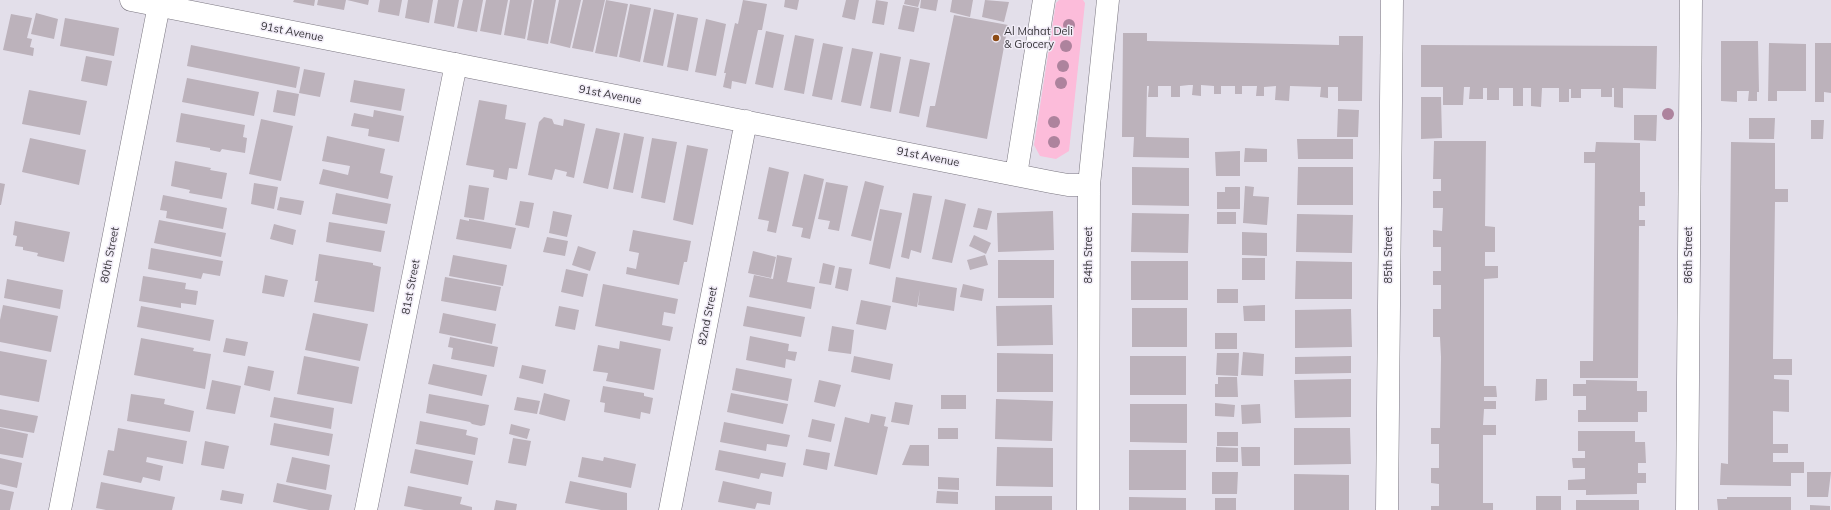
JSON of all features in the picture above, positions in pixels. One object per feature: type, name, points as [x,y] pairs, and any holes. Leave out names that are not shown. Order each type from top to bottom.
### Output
[{"type":"street","name":"91st Avenue","points":[[131,0],[160,3],[456,64],[1068,185],[1089,184]]},
{"type":"street","points":[[1016,175],[1044,0]]},
{"type":"street","name":"84th Street","points":[[1088,510],[1089,184],[1108,0]]},
{"type":"street","name":"85th Street","points":[[1387,510],[1392,0]]},
{"type":"street","name":"86th Street","points":[[1686,510],[1691,0]]},
{"type":"street","name":"80th Street","points":[[60,510],[160,3]]},
{"type":"street","name":"81st Street","points":[[366,510],[456,64]]},
{"type":"street","name":"82nd Street","points":[[670,510],[746,121]]},
{"type":"shaded area","points":[[1059,0],[1083,0],[1085,3],[1069,151],[1056,159],[1040,156],[1034,145],[1056,3]]},
{"type":"building","points":[[294,0],[315,0],[314,6],[293,2]]},
{"type":"building","points":[[318,0],[346,0],[344,10],[317,5]]},
{"type":"building","points":[[347,0],[369,0],[368,5]]},
{"type":"building","points":[[380,0],[402,0],[399,16],[378,12]]},
{"type":"building","points":[[408,0],[433,0],[429,23],[405,18]]},
{"type":"building","points":[[438,0],[459,0],[454,27],[434,23]]},
{"type":"building","points":[[463,0],[483,0],[477,32],[457,28]]},
{"type":"building","points":[[486,0],[508,0],[501,35],[480,31]]},
{"type":"building","points":[[510,0],[532,0],[525,39],[504,35]]},
{"type":"building","points":[[534,0],[556,0],[548,44],[527,40]]},
{"type":"building","points":[[559,0],[581,0],[570,48],[550,43]]},
{"type":"building","points":[[583,0],[605,0],[593,52],[572,48]]},
{"type":"building","points":[[606,0],[628,4],[617,57],[595,53]]},
{"type":"building","points":[[743,0],[767,4],[762,30],[758,30],[746,84],[732,81],[731,89],[723,87],[726,73],[724,73],[735,23],[738,24]]},
{"type":"building","points":[[785,0],[799,0],[797,10],[784,7]]},
{"type":"building","points":[[846,0],[859,0],[855,20],[842,17]]},
{"type":"building","points":[[876,0],[888,2],[884,25],[872,23]]},
{"type":"building","points":[[905,0],[920,0],[918,7],[904,4]]},
{"type":"building","points":[[921,0],[938,0],[936,11],[920,8]]},
{"type":"building","points":[[952,0],[973,0],[970,17],[950,12]]},
{"type":"building","points":[[985,0],[1009,2],[1004,22],[982,17]]},
{"type":"building","points":[[630,4],[651,8],[640,62],[619,57]]},
{"type":"building","points":[[903,5],[919,8],[914,32],[898,29]]},
{"type":"building","points":[[654,9],[674,13],[663,66],[643,62]]},
{"type":"building","points":[[36,13],[58,19],[54,39],[31,34]]},
{"type":"building","points":[[11,14],[32,18],[27,38],[32,39],[30,47],[34,48],[33,56],[3,50]]},
{"type":"building","points":[[677,14],[698,18],[688,71],[667,67]]},
{"type":"building","points":[[954,15],[1008,25],[987,139],[926,127],[930,106],[935,106]]},
{"type":"building","points":[[65,18],[119,28],[114,56],[60,46]]},
{"type":"building","points":[[706,19],[726,24],[716,76],[695,72]]},
{"type":"building","points":[[766,31],[784,35],[773,88],[755,84]]},
{"type":"building","points":[[1123,33],[1147,33],[1147,41],[1339,45],[1339,36],[1363,36],[1362,101],[1338,101],[1338,87],[1328,87],[1328,98],[1320,97],[1321,87],[1290,86],[1289,101],[1275,100],[1276,86],[1264,87],[1264,96],[1256,96],[1257,86],[1242,86],[1242,94],[1235,94],[1235,86],[1221,86],[1221,94],[1214,94],[1214,86],[1201,85],[1201,96],[1192,95],[1193,85],[1189,85],[1180,86],[1180,97],[1171,97],[1171,86],[1158,86],[1158,97],[1148,97],[1149,86],[1147,86],[1146,137],[1189,138],[1189,158],[1133,157],[1134,137],[1122,137]]},
{"type":"building","points":[[795,35],[814,39],[804,94],[784,90]]},
{"type":"building","points":[[1721,41],[1758,41],[1759,92],[1757,92],[1757,101],[1748,101],[1749,91],[1737,91],[1737,102],[1721,101]]},
{"type":"building","points":[[823,43],[843,47],[832,100],[812,96]]},
{"type":"building","points":[[1769,43],[1806,44],[1806,91],[1777,91],[1777,101],[1768,101]]},
{"type":"building","points":[[1815,43],[1831,43],[1831,93],[1824,92],[1824,102],[1815,102]]},
{"type":"building","points":[[191,45],[300,67],[296,88],[187,66]]},
{"type":"building","points":[[1421,45],[1657,46],[1656,89],[1623,88],[1623,108],[1614,107],[1614,88],[1612,88],[1612,97],[1601,97],[1601,89],[1581,89],[1581,98],[1571,98],[1571,89],[1569,89],[1569,102],[1559,102],[1559,88],[1542,88],[1541,107],[1531,106],[1531,88],[1523,88],[1523,106],[1513,106],[1513,88],[1499,88],[1499,100],[1487,100],[1487,88],[1483,88],[1483,99],[1469,99],[1470,87],[1464,87],[1463,105],[1443,105],[1443,87],[1421,87]]},
{"type":"building","points":[[852,48],[873,52],[861,106],[841,102]]},
{"type":"building","points":[[880,53],[901,57],[891,112],[870,108]]},
{"type":"building","points":[[86,56],[112,61],[107,86],[81,81]]},
{"type":"building","points":[[910,59],[930,63],[919,117],[899,113]]},
{"type":"building","points":[[304,69],[325,73],[320,97],[299,93]]},
{"type":"building","points":[[187,78],[259,92],[254,116],[182,102]]},
{"type":"building","points":[[354,80],[405,89],[401,111],[350,102]]},
{"type":"building","points":[[29,90],[87,101],[80,135],[22,124]]},
{"type":"building","points":[[277,90],[299,94],[295,116],[273,112]]},
{"type":"building","points":[[1421,97],[1441,97],[1442,138],[1421,139]]},
{"type":"building","points":[[479,100],[507,105],[505,119],[526,123],[517,169],[509,168],[507,180],[493,177],[494,170],[466,165]]},
{"type":"building","points":[[1338,109],[1359,110],[1358,137],[1337,137]]},
{"type":"building","points":[[374,110],[404,116],[399,142],[368,136],[369,129],[351,126],[354,113],[373,117]]},
{"type":"building","points":[[181,113],[245,125],[243,137],[247,138],[245,153],[222,149],[220,152],[210,150],[210,148],[176,142]]},
{"type":"building","points":[[1634,115],[1657,115],[1656,141],[1634,140]]},
{"type":"building","points":[[544,117],[552,119],[554,124],[563,126],[564,119],[585,124],[574,178],[566,176],[567,172],[555,169],[552,180],[528,175],[539,122]]},
{"type":"building","points":[[1749,118],[1775,118],[1774,139],[1749,139]]},
{"type":"building","points":[[261,119],[293,126],[281,181],[249,174]]},
{"type":"building","points":[[1811,120],[1824,120],[1823,139],[1811,139]]},
{"type":"building","points":[[596,128],[620,133],[608,189],[583,183]]},
{"type":"building","points":[[624,133],[644,137],[633,193],[613,189]]},
{"type":"building","points":[[327,136],[385,149],[380,173],[393,176],[388,199],[319,184],[323,169],[348,175],[350,166],[322,161]]},
{"type":"building","points":[[30,138],[86,150],[79,185],[22,172]]},
{"type":"building","points":[[652,138],[677,142],[665,203],[641,198]]},
{"type":"building","points":[[1297,139],[1353,139],[1353,159],[1298,159]]},
{"type":"building","points":[[1434,141],[1486,141],[1485,226],[1495,227],[1495,252],[1485,252],[1485,266],[1498,266],[1498,278],[1484,279],[1484,386],[1496,386],[1497,397],[1484,397],[1484,401],[1496,401],[1496,409],[1484,409],[1483,425],[1496,425],[1496,435],[1483,435],[1483,503],[1493,503],[1493,510],[1431,510],[1431,506],[1439,506],[1439,484],[1431,483],[1431,468],[1439,468],[1439,444],[1431,444],[1431,428],[1440,428],[1441,357],[1440,337],[1433,337],[1433,309],[1441,309],[1441,285],[1433,285],[1433,271],[1441,271],[1441,247],[1433,247],[1433,230],[1442,231],[1443,208],[1433,208],[1433,191],[1441,191],[1441,179],[1433,179]]},
{"type":"building","points":[[1596,142],[1640,143],[1640,192],[1645,192],[1645,206],[1639,206],[1639,220],[1645,220],[1645,226],[1639,226],[1638,378],[1580,378],[1580,361],[1593,361],[1595,163],[1584,163],[1584,152],[1595,152]]},
{"type":"building","points":[[1731,142],[1775,143],[1775,189],[1788,189],[1788,202],[1775,202],[1773,359],[1792,359],[1792,375],[1774,375],[1774,379],[1789,380],[1789,412],[1773,411],[1773,444],[1788,444],[1788,453],[1773,453],[1773,462],[1804,462],[1804,473],[1791,473],[1791,486],[1720,485],[1721,463],[1728,464]]},
{"type":"building","points":[[687,145],[708,149],[693,225],[673,220]]},
{"type":"building","points":[[1245,148],[1267,149],[1267,162],[1244,162]]},
{"type":"building","points":[[1240,151],[1240,176],[1216,176],[1215,152]]},
{"type":"building","points":[[175,161],[211,168],[210,170],[227,173],[222,199],[189,193],[190,190],[171,186]]},
{"type":"building","points":[[769,167],[789,172],[776,233],[767,231],[769,221],[758,219]]},
{"type":"building","points":[[1132,167],[1189,168],[1189,206],[1132,205]]},
{"type":"building","points":[[1298,167],[1353,167],[1353,205],[1297,205]]},
{"type":"building","points":[[804,174],[824,179],[810,239],[801,237],[803,228],[792,226]]},
{"type":"building","points":[[865,181],[884,186],[871,241],[851,236]]},
{"type":"building","points":[[826,182],[848,186],[839,231],[828,229],[830,221],[818,219]]},
{"type":"building","points":[[0,183],[5,184],[1,205],[0,205]]},
{"type":"building","points":[[254,183],[278,187],[274,209],[251,204]]},
{"type":"building","points":[[469,185],[489,188],[484,220],[464,217]]},
{"type":"building","points":[[1245,186],[1254,187],[1253,196],[1269,197],[1267,225],[1243,223]]},
{"type":"building","points":[[1225,187],[1240,187],[1240,209],[1217,209],[1217,192],[1225,192]]},
{"type":"building","points":[[336,193],[391,204],[387,224],[332,214]]},
{"type":"building","points":[[913,193],[932,196],[921,253],[911,250],[909,259],[901,257]]},
{"type":"building","points":[[163,195],[227,208],[223,229],[166,218],[167,211],[160,210]]},
{"type":"building","points":[[280,197],[304,201],[301,215],[277,210]]},
{"type":"building","points":[[945,199],[966,204],[952,263],[932,259]]},
{"type":"building","points":[[520,201],[534,203],[529,228],[515,225]]},
{"type":"building","points":[[978,208],[992,211],[987,230],[973,227]]},
{"type":"building","points":[[880,209],[902,213],[890,269],[869,264]]},
{"type":"building","points":[[553,211],[572,215],[567,237],[549,233]]},
{"type":"building","points":[[1053,211],[1054,250],[998,252],[997,213]]},
{"type":"building","points":[[1217,212],[1236,212],[1236,224],[1217,224]]},
{"type":"building","points":[[1132,213],[1189,214],[1188,253],[1131,252]]},
{"type":"building","points":[[1297,214],[1353,215],[1352,253],[1296,252]]},
{"type":"building","points":[[460,219],[469,221],[469,219],[516,228],[511,249],[456,239]]},
{"type":"building","points":[[159,220],[226,233],[221,257],[154,243]]},
{"type":"building","points":[[15,221],[70,232],[64,262],[37,256],[38,253],[23,250],[23,247],[15,246],[17,236],[13,235]]},
{"type":"building","points":[[329,222],[385,231],[381,252],[326,242]]},
{"type":"building","points":[[274,224],[296,230],[293,245],[270,239]]},
{"type":"building","points":[[633,230],[691,241],[687,262],[684,262],[679,285],[626,274],[627,267],[636,269],[639,253],[629,251]]},
{"type":"building","points":[[1242,232],[1267,233],[1267,256],[1242,255]]},
{"type":"building","points":[[974,235],[991,243],[986,254],[969,246]]},
{"type":"building","points":[[547,237],[568,241],[565,256],[543,252]]},
{"type":"building","points":[[578,246],[596,252],[590,271],[572,265]]},
{"type":"building","points":[[151,248],[223,261],[220,276],[203,273],[201,279],[148,269]]},
{"type":"building","points":[[753,251],[776,257],[771,278],[748,273]]},
{"type":"building","points":[[319,254],[373,263],[373,265],[381,267],[374,312],[314,302],[318,281],[315,281]]},
{"type":"building","points":[[453,255],[507,265],[503,286],[449,276]]},
{"type":"building","points":[[777,255],[792,258],[787,282],[815,287],[811,309],[749,297],[754,275],[773,279]]},
{"type":"building","points":[[985,255],[988,265],[970,270],[967,260]]},
{"type":"building","points":[[1242,258],[1265,258],[1265,280],[1242,280]]},
{"type":"building","points":[[998,260],[1054,260],[1054,298],[998,298]]},
{"type":"building","points":[[1131,261],[1188,261],[1188,300],[1131,300]]},
{"type":"building","points":[[1296,261],[1352,262],[1352,299],[1295,299]]},
{"type":"building","points":[[823,263],[835,266],[831,285],[819,283]]},
{"type":"building","points":[[839,267],[852,269],[848,291],[835,288]]},
{"type":"building","points":[[566,269],[588,274],[583,297],[561,292]]},
{"type":"building","points":[[265,275],[288,280],[284,297],[262,293]]},
{"type":"building","points":[[143,276],[186,283],[185,289],[198,291],[196,305],[181,303],[181,308],[139,301]]},
{"type":"building","points":[[445,277],[501,287],[496,311],[441,301]]},
{"type":"building","points":[[896,277],[957,288],[954,311],[918,305],[920,289],[917,307],[892,302]]},
{"type":"building","points":[[7,279],[63,290],[60,309],[4,298]]},
{"type":"building","points":[[603,284],[678,299],[675,314],[664,312],[662,325],[673,327],[670,341],[595,326]]},
{"type":"building","points":[[963,284],[984,289],[982,301],[960,297]]},
{"type":"building","points":[[1217,289],[1238,289],[1238,303],[1217,303]]},
{"type":"building","points":[[861,300],[891,306],[886,330],[856,324]]},
{"type":"building","points":[[3,305],[58,316],[51,352],[0,342],[0,320]]},
{"type":"building","points":[[1052,305],[1053,345],[997,346],[996,306]]},
{"type":"building","points":[[1265,305],[1265,321],[1244,321],[1243,306]]},
{"type":"building","points":[[141,306],[214,320],[210,341],[137,327]]},
{"type":"building","points":[[559,306],[579,310],[575,330],[555,326]]},
{"type":"building","points":[[747,306],[805,317],[801,337],[743,326]]},
{"type":"building","points":[[1132,308],[1187,308],[1187,347],[1132,347]]},
{"type":"building","points":[[1351,309],[1352,347],[1295,348],[1295,310]]},
{"type":"building","points":[[313,313],[368,324],[360,361],[305,350]]},
{"type":"building","points":[[443,313],[496,324],[492,344],[439,333]]},
{"type":"building","points":[[832,326],[854,330],[851,354],[828,351]]},
{"type":"building","points":[[1215,333],[1237,333],[1237,349],[1215,349]]},
{"type":"building","points":[[750,336],[789,344],[788,351],[797,352],[795,361],[786,359],[785,368],[746,360]]},
{"type":"building","points":[[450,337],[498,347],[494,367],[451,359],[453,348],[448,347]]},
{"type":"building","points":[[141,338],[194,348],[193,351],[211,354],[205,389],[134,375]]},
{"type":"building","points":[[226,338],[248,342],[245,356],[223,352]]},
{"type":"building","points":[[620,341],[661,349],[654,390],[606,381],[608,373],[593,371],[598,345],[619,349]]},
{"type":"building","points":[[0,351],[47,360],[39,402],[0,395]]},
{"type":"building","points":[[1243,352],[1264,354],[1263,376],[1241,375]]},
{"type":"building","points":[[997,353],[1053,354],[1053,392],[997,392]]},
{"type":"building","points":[[1217,353],[1239,353],[1238,376],[1216,375]]},
{"type":"building","points":[[304,356],[359,367],[352,404],[297,394]]},
{"type":"building","points":[[854,356],[893,364],[890,380],[851,372]]},
{"type":"building","points":[[1130,356],[1186,356],[1186,395],[1130,395]]},
{"type":"building","points":[[1351,356],[1351,373],[1295,374],[1295,357]]},
{"type":"building","points":[[433,364],[487,375],[482,396],[428,384]]},
{"type":"building","points":[[522,365],[546,370],[543,384],[519,378]]},
{"type":"building","points":[[248,366],[274,371],[270,391],[244,385]]},
{"type":"building","points":[[736,368],[792,379],[788,401],[732,390]]},
{"type":"building","points":[[1218,377],[1237,377],[1238,397],[1215,397],[1215,384],[1218,384]]},
{"type":"building","points":[[1351,379],[1351,417],[1295,418],[1294,380]]},
{"type":"building","points":[[1536,379],[1547,379],[1547,400],[1535,401]]},
{"type":"building","points":[[212,380],[241,386],[235,414],[206,409]]},
{"type":"building","points":[[819,380],[841,385],[835,407],[814,402]]},
{"type":"building","points":[[1586,380],[1637,381],[1637,391],[1647,391],[1647,412],[1638,412],[1638,422],[1578,422],[1578,410],[1586,410],[1586,396],[1573,396],[1573,384],[1586,384]]},
{"type":"building","points":[[603,386],[644,393],[644,396],[653,398],[650,414],[641,412],[640,419],[604,412],[605,403],[600,402]]},
{"type":"building","points":[[544,393],[570,400],[565,421],[539,414]]},
{"type":"building","points":[[731,393],[788,404],[783,424],[727,412]]},
{"type":"building","points":[[131,394],[165,399],[164,404],[194,411],[190,432],[127,421]]},
{"type":"building","points":[[429,394],[489,405],[485,425],[481,426],[470,422],[426,413]]},
{"type":"building","points":[[941,395],[966,395],[966,409],[941,409]]},
{"type":"building","points":[[274,397],[334,408],[331,429],[270,417]]},
{"type":"building","points":[[517,397],[540,401],[537,414],[514,410]]},
{"type":"building","points":[[996,399],[1053,401],[1052,441],[995,439]]},
{"type":"building","points":[[895,402],[913,405],[909,425],[891,422]]},
{"type":"building","points":[[1215,403],[1235,405],[1234,417],[1215,416]]},
{"type":"building","points":[[1130,404],[1187,404],[1187,443],[1130,442]]},
{"type":"building","points":[[1260,404],[1261,423],[1242,424],[1241,405]]},
{"type":"building","points":[[0,409],[38,416],[34,433],[0,427]]},
{"type":"building","points":[[871,414],[886,417],[884,426],[888,427],[877,475],[834,466],[845,417],[869,423]]},
{"type":"building","points":[[812,419],[835,424],[831,442],[808,437]]},
{"type":"building","points":[[420,421],[467,430],[466,435],[478,438],[475,455],[416,444]]},
{"type":"building","points":[[724,422],[790,435],[787,447],[767,444],[766,451],[720,442]]},
{"type":"building","points":[[274,423],[333,434],[329,456],[270,445]]},
{"type":"building","points":[[511,424],[530,429],[527,439],[509,434]]},
{"type":"building","points":[[0,428],[28,434],[23,458],[0,454]]},
{"type":"building","points":[[118,428],[187,441],[183,464],[147,457],[146,462],[163,466],[160,481],[143,477],[141,483],[103,475],[108,450],[114,451]]},
{"type":"building","points":[[938,428],[958,428],[958,439],[938,439]]},
{"type":"building","points":[[1294,428],[1350,428],[1351,464],[1294,465]]},
{"type":"building","points":[[1578,431],[1635,431],[1635,442],[1645,442],[1646,463],[1638,463],[1638,473],[1646,473],[1646,483],[1637,483],[1637,494],[1586,495],[1586,490],[1568,490],[1568,480],[1585,479],[1585,468],[1573,468],[1572,458],[1585,458],[1585,451],[1578,451]]},
{"type":"building","points":[[1217,432],[1238,432],[1238,446],[1217,446]]},
{"type":"building","points":[[513,438],[531,441],[526,466],[508,463]]},
{"type":"building","points":[[205,441],[229,446],[224,469],[201,465]]},
{"type":"building","points":[[910,445],[929,445],[929,466],[902,465]]},
{"type":"building","points":[[997,447],[1053,448],[1053,487],[996,486]]},
{"type":"building","points":[[1216,447],[1238,448],[1238,462],[1216,462]]},
{"type":"building","points":[[1241,447],[1260,447],[1260,466],[1242,466]]},
{"type":"building","points":[[415,449],[473,461],[468,485],[410,473]]},
{"type":"building","points":[[806,449],[830,453],[827,470],[803,465]]},
{"type":"building","points":[[719,450],[786,463],[783,477],[761,473],[759,479],[715,470]]},
{"type":"building","points":[[1129,450],[1186,450],[1186,490],[1129,490]]},
{"type":"building","points":[[292,457],[330,465],[326,490],[286,482]]},
{"type":"building","points":[[582,457],[603,461],[604,457],[636,464],[631,488],[578,477]]},
{"type":"building","points":[[0,458],[22,463],[17,488],[0,484]]},
{"type":"building","points":[[1212,472],[1238,472],[1237,494],[1212,494]]},
{"type":"building","points":[[1807,472],[1831,472],[1828,497],[1807,497]]},
{"type":"building","points":[[1294,474],[1349,475],[1349,510],[1294,510]]},
{"type":"building","points":[[938,477],[959,478],[959,490],[938,489]]},
{"type":"building","points":[[570,481],[627,493],[627,510],[601,510],[565,503]]},
{"type":"building","points":[[723,481],[772,492],[770,505],[757,503],[755,509],[718,502]]},
{"type":"building","points":[[101,482],[175,497],[172,510],[106,510],[96,508]]},
{"type":"building","points":[[277,483],[332,495],[329,510],[309,510],[273,502]]},
{"type":"building","points":[[408,486],[462,497],[460,504],[472,507],[472,510],[424,510],[404,506]]},
{"type":"building","points":[[0,489],[14,492],[10,510],[0,510]]},
{"type":"building","points":[[222,490],[244,494],[242,504],[220,500]]},
{"type":"building","points":[[937,491],[958,492],[958,504],[936,503]]},
{"type":"building","points":[[995,496],[1052,496],[1052,510],[995,510]]},
{"type":"building","points":[[1536,496],[1561,496],[1561,510],[1536,510]]},
{"type":"building","points":[[1129,497],[1186,498],[1186,510],[1129,510]]},
{"type":"building","points":[[1727,497],[1791,497],[1791,510],[1718,510],[1717,499],[1727,499]]},
{"type":"building","points":[[1215,498],[1236,498],[1236,510],[1215,510]]},
{"type":"building","points":[[496,500],[517,504],[516,510],[494,510]]},
{"type":"building","points":[[1576,500],[1639,500],[1639,510],[1576,510]]},
{"type":"building","points":[[1810,505],[1830,506],[1830,510],[1810,510]]},
{"type":"place","name":"Al Mahat Deli & Grocery","points":[[996,38]]}]
